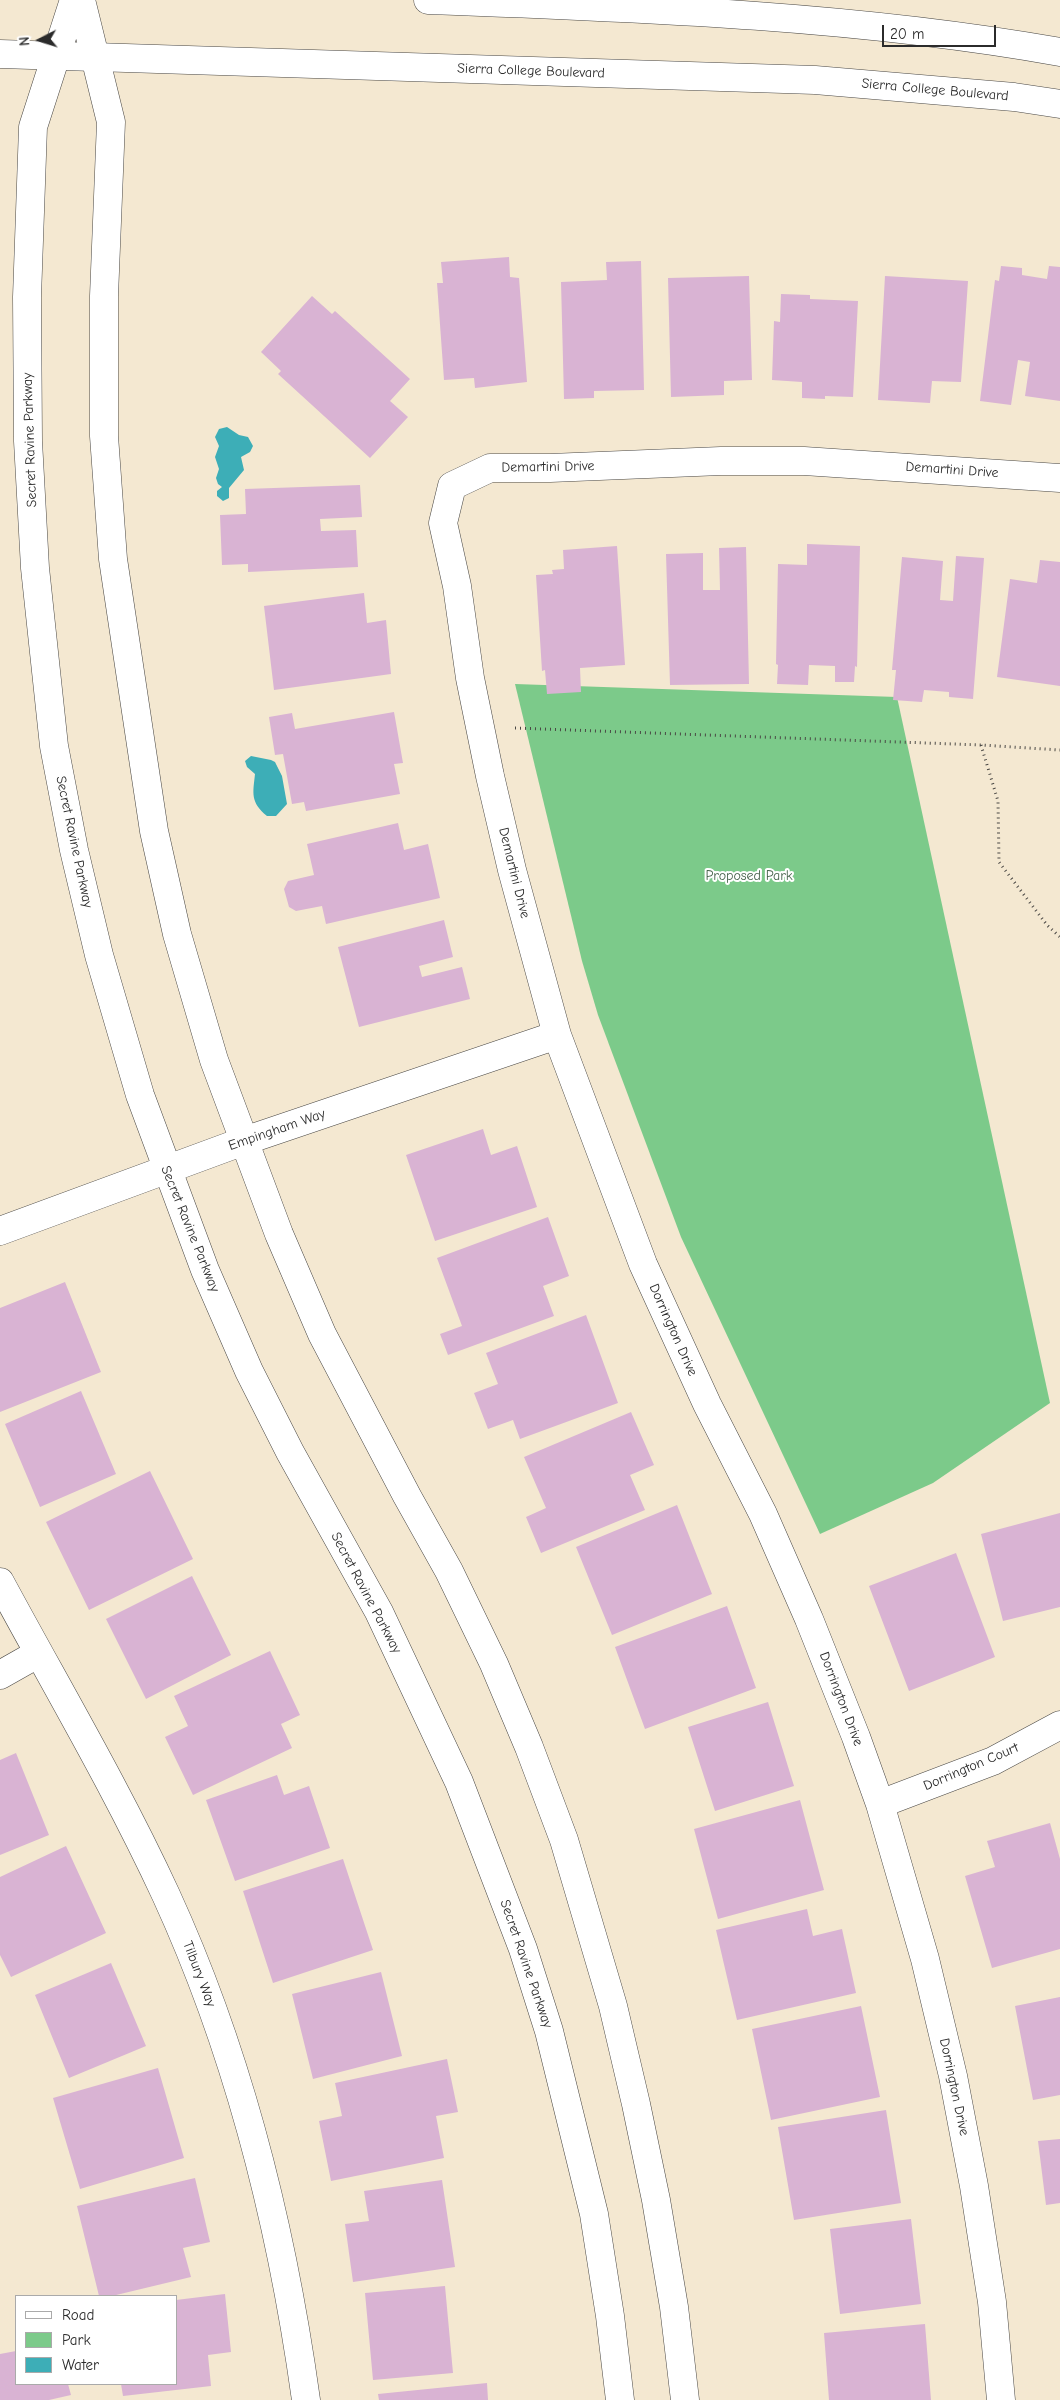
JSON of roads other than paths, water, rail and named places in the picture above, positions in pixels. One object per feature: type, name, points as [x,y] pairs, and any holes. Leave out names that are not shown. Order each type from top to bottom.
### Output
[{"type":"main road","name":"Secret Ravine Parkway","points":[[74,0],[33,127],[27,298],[28,441],[35,568],[54,746],[76,859],[99,955],[140,1095],[166,1170],[205,1270],[249,1371],[290,1452],[379,1612],[459,1782],[523,1949],[549,2031],[594,2214],[610,2316],[620,2400]]},
{"type":"main road","points":[[81,0],[111,122],[104,296],[104,436],[113,559],[154,831],[177,934],[214,1060],[279,1234],[322,1334],[448,1571],[494,1664],[529,1747],[564,1840],[613,2006],[636,2104],[656,2200],[674,2307],[686,2400]]},
{"type":"main road","points":[[428,0],[647,8],[819,21],[1020,45],[1060,52]]},
{"type":"main road","name":"Sierra College Boulevard","points":[[0,54],[815,80],[1014,97],[1060,104]]},
{"type":"main road","name":"Demartini Drive","points":[[556,1036],[512,870],[470,678],[456,586],[443,523],[452,486],[490,468],[550,468],[649,463],[804,461],[1060,478]]},
{"type":"main road","name":"Empingham Way","points":[[0,1231],[244,1140],[556,1036]]},
{"type":"main road","name":"Dorrington Drive","points":[[556,1036],[643,1264],[707,1404],[763,1514],[813,1628],[880,1804],[922,1949],[953,2076],[974,2186],[992,2302],[1001,2400]]},
{"type":"main road","name":"Tilbury Way","points":[[0,1582],[109,1778],[166,1895],[209,1999],[249,2124],[279,2239],[306,2400]]},
{"type":"main road","points":[[0,1675],[39,1653]]},
{"type":"main road","name":"Dorrington Court","points":[[880,1804],[993,1761],[1060,1725]]},
{"type":"water","points":[[227,427],[239,435],[248,437],[253,446],[250,452],[241,457],[244,470],[229,488],[229,498],[223,501],[217,496],[217,491],[222,487],[218,484],[216,478],[219,469],[215,457],[219,446],[215,437],[219,429]]},
{"type":"water","points":[[251,756],[275,762],[282,776],[287,804],[276,816],[267,816],[255,802],[253,792],[255,774],[247,767],[245,761]]},
{"type":"park label","name":"Proposed Park","points":[[749,876]]}]
